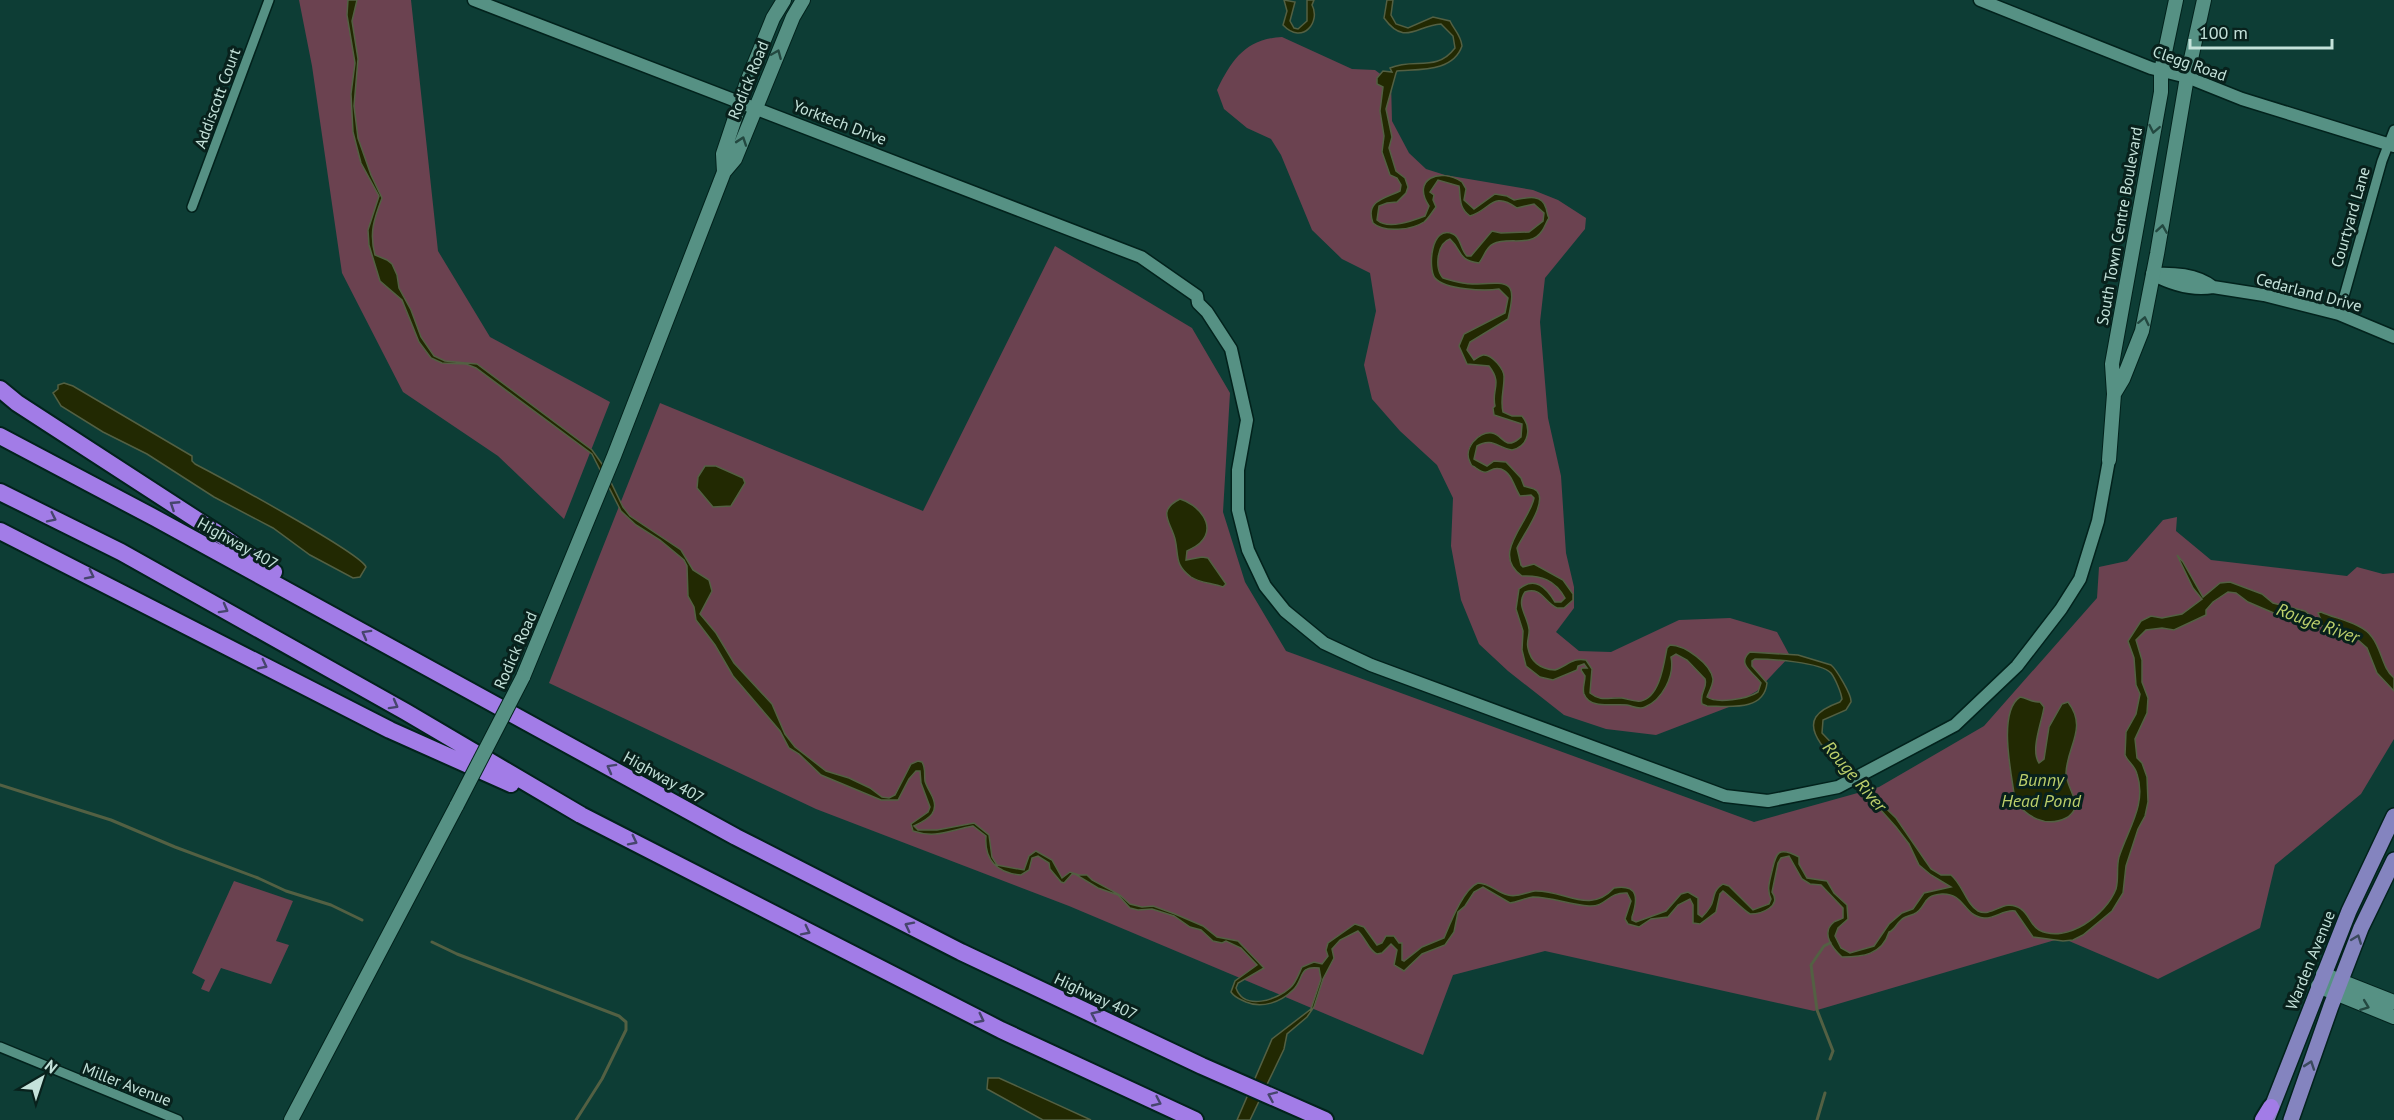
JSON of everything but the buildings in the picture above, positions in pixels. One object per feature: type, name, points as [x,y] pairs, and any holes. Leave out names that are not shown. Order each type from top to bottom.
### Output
[{"type":"highway","points":[[0,389],[17,403],[222,536],[343,621]]},
{"type":"highway","name":"Highway 407","points":[[0,436],[736,837],[930,937],[1202,1066],[1325,1120]]},
{"type":"highway","points":[[0,492],[121,552],[396,706],[581,814],[1001,1030],[1196,1120]]},
{"type":"highway","points":[[0,531],[390,730],[581,814]]},
{"type":"main road","name":"Rodick Road","points":[[724,172],[723,154],[773,18],[784,0]]},
{"type":"main road","name":"Rodick Road","points":[[291,1120],[523,677],[614,456],[724,172],[735,159],[754,108],[793,17],[803,0]]},
{"type":"main road","name":"South Town Centre Boulevard","points":[[2109,460],[2114,394],[2112,364],[2115,343],[2131,268],[2132,250],[2161,92],[2161,71],[2176,0]]},
{"type":"main road","points":[[2114,394],[2123,379],[2142,331],[2187,77],[2204,0]]},
{"type":"main road","name":"Cedarland Drive","points":[[2131,268],[2152,274]]},
{"type":"main road","points":[[2115,343],[2125,346],[2136,345]]},
{"type":"main road","name":"Warden Avenue","points":[[2267,1116],[2349,911],[2394,816]]},
{"type":"main road","points":[[2291,1120],[2361,928],[2394,860]]},
{"type":"main road","points":[[2320,980],[2394,1017]]},
{"type":"main road","points":[[2338,988],[2394,1002]]},
{"type":"street","name":"Addiscott Court","points":[[192,207],[270,0]]},
{"type":"street","name":"Yorktech Drive","points":[[474,0],[1141,257],[1185,290],[1186,296],[1207,312],[1231,349],[1247,420],[1238,470],[1238,510],[1248,550],[1265,586],[1286,611],[1324,644],[1371,665],[1725,796],[1768,801],[1839,787],[1955,725],[2009,674],[2061,609],[2080,579],[2098,521],[2109,460]]},
{"type":"street","name":"Clegg Road","points":[[1980,0],[2161,71],[2187,77],[2242,99],[2391,145]]},
{"type":"street","name":"Courtyard Lane","points":[[2339,314],[2394,129]]},
{"type":"street","name":"Cedarland Drive","points":[[2152,274],[2170,283],[2199,289],[2213,287],[2264,295],[2339,314],[2394,337]]},
{"type":"street","name":"Miller Avenue","points":[[0,1047],[178,1120]]},
{"type":"shaded area","points":[[299,0],[411,0],[438,251],[490,337],[610,402],[564,519],[498,456],[403,392],[342,273],[312,66]]},
{"type":"shaded area","points":[[1282,37],[1352,69],[1375,70],[1391,82],[1392,121],[1409,153],[1426,169],[1445,175],[1533,190],[1558,200],[1586,218],[1585,229],[1545,278],[1540,322],[1548,418],[1561,476],[1566,553],[1574,587],[1574,608],[1556,632],[1579,651],[1611,652],[1679,620],[1730,618],[1777,632],[1790,656],[1757,691],[1729,707],[1656,735],[1606,729],[1564,715],[1508,671],[1479,644],[1461,600],[1451,546],[1453,498],[1437,465],[1400,431],[1372,399],[1364,365],[1376,311],[1370,273],[1342,259],[1312,230],[1281,155],[1271,139],[1247,128],[1224,109],[1217,90],[1228,69],[1250,46]]},
{"type":"shaded area","points":[[1055,246],[1192,328],[1230,393],[1223,512],[1245,582],[1286,651],[1754,822],[1879,787],[1984,726],[2097,598],[2099,567],[2127,561],[2163,520],[2177,517],[2176,531],[2211,560],[2347,576],[2357,567],[2383,574],[2394,573],[2394,739],[2361,794],[2275,865],[2260,928],[2158,979],[2062,938],[1814,1011],[1545,951],[1453,975],[1423,1055],[1069,906],[816,809],[549,683],[660,403],[923,511]]},
{"type":"shaded area","points":[[234,881],[293,901],[276,941],[289,945],[271,984],[221,968],[209,992],[201,989],[205,980],[192,973]]},
{"type":"water","name":"Rouge River","points":[[348,0],[357,0],[352,21],[358,59],[354,106],[358,138],[382,198],[373,226],[372,240],[375,255],[392,264],[399,288],[411,310],[421,337],[434,356],[445,361],[477,364],[592,450],[630,516],[681,550],[693,570],[709,580],[712,591],[700,614],[716,633],[734,663],[772,704],[785,734],[795,747],[826,771],[849,778],[870,788],[882,797],[889,798],[895,795],[911,764],[922,762],[925,781],[935,806],[929,818],[914,826],[918,830],[937,830],[974,823],[989,835],[992,857],[997,865],[1024,870],[1029,856],[1036,851],[1052,860],[1062,878],[1070,872],[1087,875],[1120,895],[1130,904],[1142,907],[1153,906],[1203,926],[1217,937],[1238,941],[1264,968],[1238,983],[1236,988],[1246,999],[1261,1001],[1269,999],[1290,988],[1302,967],[1314,962],[1322,964],[1328,956],[1326,950],[1328,943],[1355,924],[1364,927],[1377,945],[1382,943],[1386,936],[1394,936],[1399,943],[1402,943],[1402,960],[1404,961],[1422,947],[1444,938],[1462,899],[1478,883],[1512,896],[1535,891],[1586,901],[1605,896],[1614,888],[1628,888],[1635,894],[1632,920],[1636,922],[1666,911],[1681,894],[1688,892],[1698,898],[1698,914],[1702,917],[1711,905],[1716,890],[1723,884],[1729,886],[1753,910],[1769,904],[1771,899],[1769,884],[1774,862],[1781,852],[1791,853],[1799,857],[1799,864],[1807,878],[1827,881],[1834,893],[1847,905],[1848,919],[1838,928],[1835,936],[1841,948],[1850,953],[1874,946],[1889,924],[1902,913],[1913,909],[1924,893],[1951,887],[1919,865],[1909,844],[1896,827],[1816,736],[1814,722],[1816,717],[1820,712],[1842,699],[1834,678],[1825,669],[1795,662],[1755,659],[1752,661],[1752,666],[1767,683],[1759,699],[1744,705],[1707,706],[1702,704],[1701,700],[1705,679],[1687,660],[1676,654],[1671,657],[1671,672],[1662,693],[1651,704],[1640,708],[1597,704],[1587,699],[1583,692],[1585,676],[1581,670],[1587,668],[1584,664],[1578,666],[1577,670],[1553,680],[1540,677],[1526,666],[1522,650],[1523,631],[1516,609],[1519,589],[1535,583],[1544,588],[1555,602],[1561,602],[1565,598],[1557,587],[1547,580],[1535,576],[1522,576],[1513,567],[1510,548],[1534,498],[1531,495],[1520,496],[1505,471],[1497,468],[1487,472],[1481,471],[1471,465],[1468,457],[1470,447],[1477,438],[1492,433],[1508,443],[1514,442],[1521,437],[1522,424],[1494,415],[1496,382],[1493,372],[1489,366],[1467,364],[1459,346],[1464,334],[1505,313],[1508,298],[1499,289],[1466,289],[1440,282],[1433,273],[1432,258],[1435,241],[1445,233],[1456,236],[1467,256],[1471,256],[1492,231],[1529,232],[1543,221],[1544,213],[1534,204],[1517,208],[1509,203],[1497,201],[1470,216],[1462,206],[1459,186],[1438,180],[1430,192],[1434,195],[1433,200],[1436,207],[1424,222],[1413,227],[1398,229],[1384,228],[1373,223],[1371,210],[1374,205],[1400,191],[1401,185],[1397,178],[1390,175],[1382,152],[1384,136],[1380,111],[1383,87],[1377,84],[1377,78],[1383,71],[1392,72],[1390,68],[1399,65],[1440,60],[1448,56],[1455,48],[1453,36],[1441,24],[1405,33],[1391,27],[1384,18],[1387,0],[1393,0],[1391,15],[1396,24],[1408,28],[1433,17],[1450,21],[1462,46],[1458,54],[1444,65],[1397,71],[1396,73],[1386,109],[1392,137],[1389,148],[1396,171],[1405,178],[1408,187],[1406,193],[1397,202],[1379,206],[1377,220],[1394,224],[1425,216],[1429,206],[1423,189],[1430,178],[1437,176],[1454,178],[1462,182],[1466,189],[1464,200],[1474,209],[1495,194],[1514,200],[1537,198],[1544,203],[1549,218],[1543,229],[1532,239],[1505,241],[1491,245],[1479,263],[1467,260],[1450,239],[1442,246],[1438,257],[1438,269],[1443,278],[1468,284],[1504,284],[1511,291],[1508,319],[1470,342],[1467,350],[1474,360],[1487,355],[1500,367],[1504,375],[1503,412],[1512,416],[1522,416],[1527,426],[1527,436],[1522,445],[1512,450],[1491,443],[1477,446],[1474,459],[1487,466],[1494,461],[1506,462],[1521,478],[1524,486],[1537,491],[1540,496],[1537,511],[1517,548],[1521,565],[1523,567],[1534,564],[1563,580],[1573,594],[1573,600],[1564,608],[1557,608],[1535,591],[1525,592],[1522,606],[1529,629],[1527,643],[1532,658],[1537,664],[1555,670],[1574,661],[1586,660],[1592,669],[1590,693],[1602,698],[1622,698],[1633,701],[1641,701],[1653,693],[1667,648],[1670,645],[1690,652],[1708,667],[1713,679],[1707,697],[1718,700],[1740,699],[1758,692],[1761,683],[1745,664],[1746,656],[1750,652],[1798,655],[1831,665],[1843,682],[1851,702],[1846,710],[1823,720],[1822,733],[1841,753],[1873,796],[1896,818],[1931,869],[1941,875],[1951,875],[1970,904],[1978,911],[1989,912],[2004,906],[2015,906],[2024,911],[2036,928],[2050,933],[2073,930],[2095,917],[2111,899],[2116,889],[2119,857],[2140,796],[2136,771],[2125,755],[2126,732],[2136,714],[2140,694],[2136,685],[2134,658],[2128,641],[2141,621],[2151,616],[2162,618],[2182,614],[2202,599],[2193,588],[2177,555],[2203,597],[2220,583],[2230,582],[2262,594],[2273,603],[2305,611],[2318,622],[2321,620],[2318,613],[2321,612],[2362,628],[2375,642],[2387,669],[2394,678],[2394,691],[2377,673],[2367,648],[2350,633],[2276,614],[2248,602],[2236,593],[2228,592],[2213,602],[2206,610],[2206,615],[2174,630],[2162,628],[2146,630],[2136,640],[2142,660],[2142,682],[2148,698],[2147,713],[2135,739],[2137,758],[2142,763],[2147,777],[2148,802],[2126,866],[2123,893],[2112,911],[2083,935],[2073,940],[2063,941],[2033,937],[2015,911],[1984,918],[1972,913],[1955,897],[1942,894],[1927,899],[1918,911],[1899,922],[1889,932],[1882,946],[1876,950],[1864,955],[1842,957],[1829,941],[1828,931],[1834,922],[1843,918],[1843,908],[1821,885],[1810,884],[1802,879],[1789,856],[1781,858],[1778,863],[1772,892],[1773,905],[1760,913],[1750,914],[1723,891],[1720,894],[1716,912],[1700,924],[1693,923],[1693,905],[1690,899],[1678,905],[1668,917],[1651,919],[1639,927],[1628,924],[1625,919],[1631,901],[1627,893],[1615,895],[1595,906],[1533,897],[1510,903],[1483,887],[1474,892],[1458,912],[1454,932],[1445,945],[1422,954],[1404,971],[1394,965],[1397,950],[1391,944],[1382,953],[1377,954],[1358,931],[1340,940],[1332,949],[1334,958],[1323,979],[1314,1007],[1307,1017],[1287,1034],[1284,1049],[1250,1120],[1237,1120],[1272,1039],[1311,1009],[1321,979],[1319,968],[1304,971],[1293,990],[1277,1001],[1258,1005],[1246,1002],[1231,992],[1235,981],[1257,965],[1241,948],[1226,941],[1222,943],[1213,941],[1201,930],[1190,927],[1174,916],[1152,909],[1130,908],[1118,895],[1098,888],[1075,874],[1072,874],[1064,883],[1061,882],[1050,869],[1049,863],[1038,856],[1032,858],[1029,870],[1021,875],[1005,871],[994,864],[987,852],[986,836],[973,826],[936,834],[913,831],[911,824],[928,812],[930,807],[921,783],[920,771],[916,771],[909,779],[898,800],[881,800],[821,775],[799,754],[789,748],[780,731],[733,676],[715,645],[696,620],[694,607],[688,596],[687,566],[684,560],[660,540],[636,525],[621,511],[592,454],[476,368],[466,364],[442,363],[431,358],[419,342],[402,300],[380,281],[369,245],[368,230],[379,196],[361,163],[353,132],[351,94],[355,63],[347,15]]},
{"type":"water","points":[[1284,0],[1295,2],[1290,21],[1294,28],[1298,29],[1307,21],[1307,0],[1314,0],[1312,5],[1314,18],[1308,29],[1297,33],[1283,25],[1287,11]]},
{"type":"water","points":[[64,383],[73,386],[192,456],[195,464],[340,547],[366,567],[360,577],[353,578],[310,555],[273,528],[214,497],[147,454],[103,432],[61,406],[53,393],[58,389],[58,385]]},
{"type":"water","points":[[705,466],[716,466],[743,478],[745,483],[731,506],[713,507],[697,488],[698,477]]},
{"type":"water","points":[[1180,499],[1199,510],[1207,529],[1200,543],[1187,551],[1186,560],[1208,558],[1226,584],[1223,587],[1195,579],[1186,573],[1178,560],[1167,512],[1173,503]]},
{"type":"water","name":"Bunny Head Pond","points":[[2020,697],[2040,702],[2044,707],[2036,744],[2039,763],[2044,759],[2049,727],[2062,704],[2068,702],[2074,711],[2075,737],[2066,773],[2075,808],[2069,816],[2059,821],[2037,819],[2015,800],[2009,761],[2008,730],[2013,705]]},
{"type":"water","points":[[988,1078],[999,1078],[1091,1120],[1043,1120],[987,1089]]},
{"type":"waterway","points":[[0,785],[111,820],[286,891],[331,905],[362,920]]},
{"type":"waterway","points":[[432,942],[457,954],[619,1016],[626,1022],[626,1030],[602,1079],[576,1120]]},
{"type":"waterway","points":[[1830,943],[1824,946],[1811,965],[1817,1010],[1833,1051],[1830,1059]]},
{"type":"waterway","points":[[1817,1120],[1825,1093]]}]
